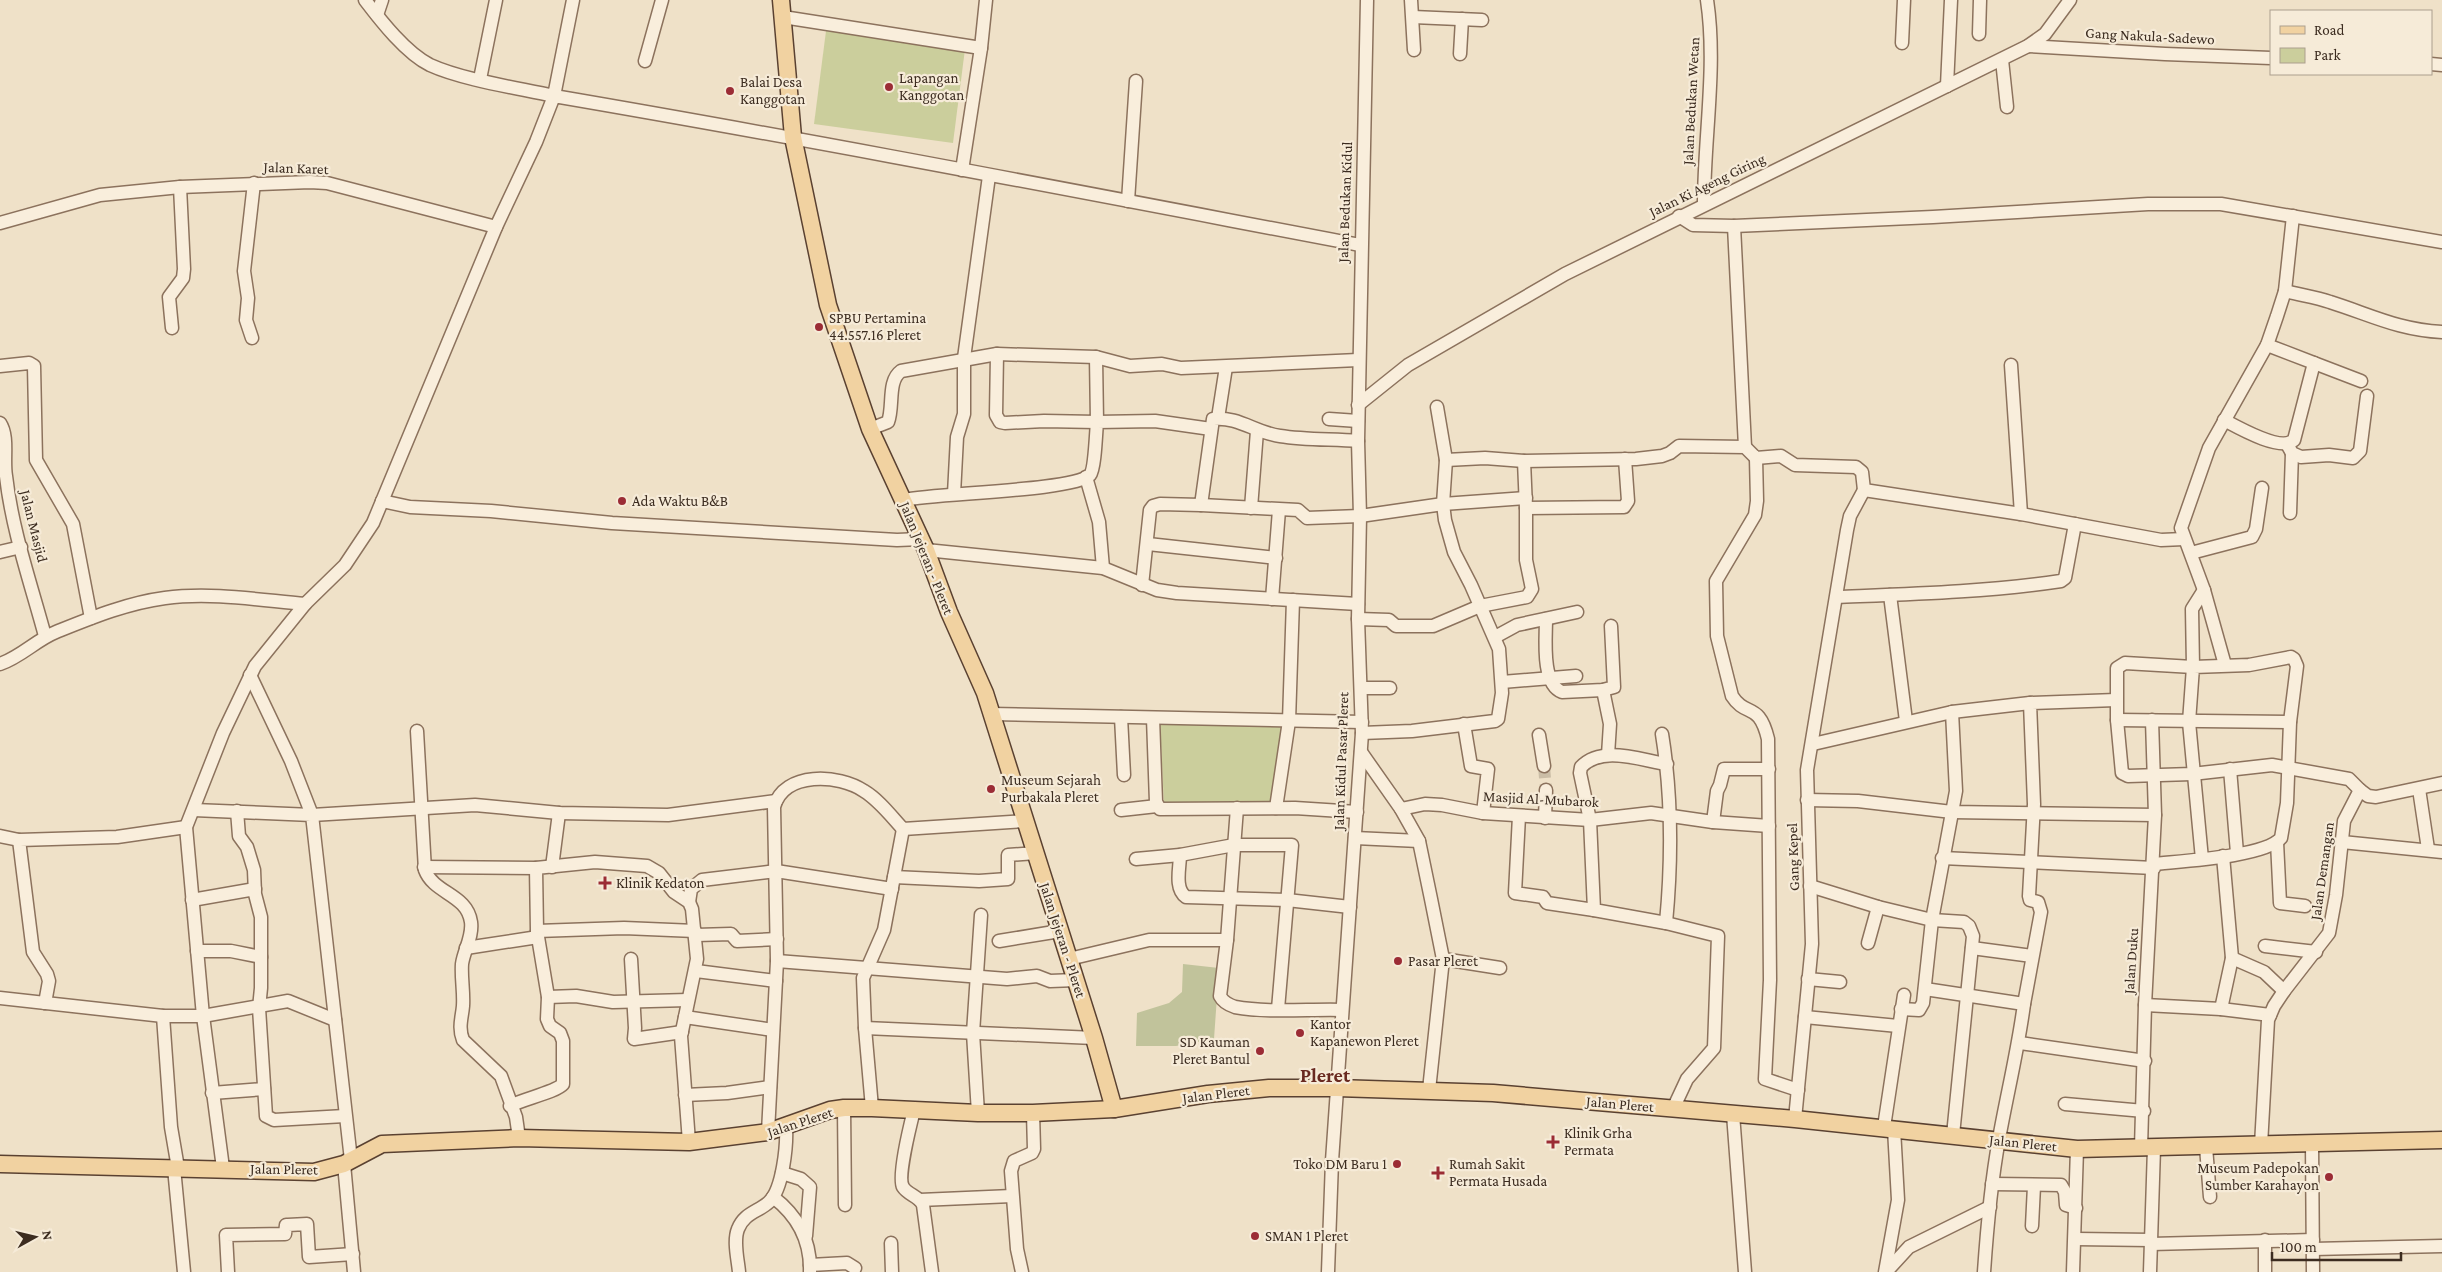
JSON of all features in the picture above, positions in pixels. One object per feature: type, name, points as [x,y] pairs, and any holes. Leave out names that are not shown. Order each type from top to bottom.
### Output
[{"type":"main road","name":"Jalan Jejeran - Pleret","points":[[781,0],[793,137],[828,306],[870,429],[924,545],[949,612],[985,693],[1094,1038],[1114,1109]]},
{"type":"main road","name":"Jalan Pleret","points":[[0,1164],[223,1168],[314,1172],[347,1162],[382,1144],[519,1138],[689,1142],[768,1132],[830,1110],[844,1108],[1033,1113],[1114,1109],[1244,1090],[1337,1088],[1430,1090],[1673,1109],[1889,1128],[2077,1149],[2442,1140]]},
{"type":"street","points":[[365,0],[411,51],[429,64],[480,79],[554,96],[793,137],[989,176],[1360,245]]},
{"type":"street","points":[[377,15],[382,0]]},
{"type":"street","points":[[480,79],[496,0]]},
{"type":"street","points":[[223,1168],[203,1016],[186,827],[223,733],[255,666],[305,604],[345,565],[361,543],[382,501],[496,227],[536,142],[554,96],[573,0]]},
{"type":"street","points":[[645,61],[662,0]]},
{"type":"street","points":[[962,170],[981,48],[986,0]]},
{"type":"street","name":"Jalan Bedukan Kidul","points":[[1358,405],[1360,245],[1367,0]]},
{"type":"street","points":[[1411,0],[1414,50]]},
{"type":"street","name":"Jalan Bedukan Wetan","points":[[1704,204],[1704,161],[1711,43],[1707,0]]},
{"type":"street","points":[[1902,43],[1904,0]]},
{"type":"street","points":[[1947,86],[1951,0]]},
{"type":"street","points":[[1979,34],[1980,0]]},
{"type":"street","name":"Jalan Ki Ageng Giring","points":[[1358,405],[1416,361],[1566,274],[1704,204],[2028,46],[2045,34],[2070,0]]},
{"type":"street","points":[[1413,16],[1482,20]]},
{"type":"street","points":[[782,17],[981,48]]},
{"type":"street","points":[[1460,54],[1462,19]]},
{"type":"street","name":"Gang Nakula-Sadewo","points":[[2028,46],[2270,58]]},
{"type":"street","points":[[2002,60],[2007,107]]},
{"type":"street","points":[[1128,201],[1136,81]]},
{"type":"street","points":[[954,494],[957,438],[964,414],[964,358],[989,176]]},
{"type":"street","points":[[252,338],[246,320],[248,298],[244,272],[254,183]]},
{"type":"street","name":"Jalan Karet","points":[[0,223],[100,195],[180,187],[254,183],[327,183],[496,227]]},
{"type":"street","points":[[172,328],[169,297],[183,278],[184,269],[180,187]]},
{"type":"street","points":[[1680,216],[1693,225],[1734,226],[1895,219],[2148,204],[2221,204],[2442,242]]},
{"type":"street","points":[[2225,666],[2204,590],[2181,528],[2209,448],[2267,345],[2285,291],[2292,216]]},
{"type":"street","points":[[1734,226],[1745,447],[1756,458],[1758,501],[1755,515],[1716,581],[1717,636],[1732,696],[1738,704],[1756,713],[1765,729],[1769,769],[1770,980],[1765,1079],[1798,1090]]},
{"type":"street","points":[[2285,291],[2327,301],[2398,326],[2419,331],[2442,332]]},
{"type":"street","points":[[2267,345],[2361,381]]},
{"type":"street","points":[[870,429],[888,422],[894,381],[897,374],[901,371],[964,358],[997,354],[1096,357],[1130,366],[1162,364],[1180,368],[1358,360]]},
{"type":"street","points":[[997,354],[996,415],[1000,422],[1155,421],[1211,429]]},
{"type":"street","points":[[904,500],[1045,487],[1086,477],[1092,470],[1097,422],[1096,357]]},
{"type":"street","points":[[2290,513],[2290,449],[2314,363]]},
{"type":"street","points":[[0,366],[34,365],[36,460],[74,524],[91,618]]},
{"type":"street","points":[[2011,365],[2021,514]]},
{"type":"street","points":[[1218,418],[1226,367]]},
{"type":"street","points":[[2224,420],[2256,436],[2290,449],[2301,457],[2329,455],[2353,458],[2360,451],[2367,396]]},
{"type":"street","name":"Jalan Kidul Pasar Pleret","points":[[1328,1272],[1337,1088],[1362,728],[1358,619],[1360,516],[1358,405]]},
{"type":"street","points":[[991,714],[1289,721],[1412,731],[1495,721],[1498,718],[1502,682],[1499,649],[1454,552],[1443,504],[1446,460],[1437,408]]},
{"type":"street","points":[[1201,505],[1211,422],[1218,418],[1239,421],[1258,431],[1280,436],[1358,441]]},
{"type":"street","points":[[1329,419],[1358,421]]},
{"type":"street","name":"Jalan Masjid","points":[[0,423],[4,435],[5,501],[21,547],[45,636]]},
{"type":"street","points":[[1251,508],[1258,431]]},
{"type":"street","points":[[1446,460],[1485,458],[1524,462],[1626,459],[1662,456],[1679,446],[1745,447]]},
{"type":"street","points":[[1756,458],[1781,456],[1795,465],[1856,467],[1862,472],[1864,490],[2021,514],[2161,540],[2184,539]]},
{"type":"street","points":[[1142,585],[1148,544],[1150,510],[1153,506],[1160,504],[1298,510],[1307,518],[1360,516],[1443,504],[1526,503],[1624,507],[1628,501],[1626,459]]},
{"type":"street","points":[[1358,619],[1388,620],[1396,626],[1433,626],[1480,606],[1527,597],[1531,594],[1526,560],[1524,462]]},
{"type":"street","points":[[1086,477],[1099,522],[1103,568]]},
{"type":"street","points":[[2191,553],[2252,537],[2256,529],[2262,488]]},
{"type":"street","name":"Gang Kepel","points":[[1794,1119],[1812,944],[1807,770],[1848,522],[1864,490]]},
{"type":"street","points":[[382,501],[410,506],[491,511],[612,523],[897,540],[1103,568],[1142,585],[1157,590],[1177,593],[1358,604]]},
{"type":"street","points":[[1272,599],[1279,510]]},
{"type":"street","points":[[1837,597],[2023,587],[2061,581],[2065,578],[2075,524]]},
{"type":"street","points":[[1148,544],[1276,558]]},
{"type":"street","points":[[0,552],[21,547]]},
{"type":"street","points":[[2202,859],[2192,774],[2189,722],[2193,667],[2192,609],[2204,590]]},
{"type":"street","points":[[1890,595],[1906,721]]},
{"type":"street","points":[[0,664],[9,661],[45,636],[91,618],[163,598],[192,596],[226,597],[305,604]]},
{"type":"street","points":[[1276,808],[1289,721],[1293,600]]},
{"type":"street","points":[[1495,637],[1516,624],[1577,612]]},
{"type":"street","points":[[1546,618],[1548,678],[1556,690],[1562,692],[1604,690],[1615,685],[1611,626]]},
{"type":"street","points":[[1942,858],[2030,863],[2154,866],[2267,848],[2277,842],[2284,832],[2288,766],[2290,722],[2297,666],[2294,659],[2287,657],[2249,666],[2193,667],[2122,664],[2117,668],[2116,720],[2122,773],[2128,776],[2192,774],[2257,766],[2288,766],[2349,779],[2365,795],[2372,797],[2419,789],[2442,782]]},
{"type":"street","points":[[250,675],[291,761],[312,816],[347,1134],[354,1272]]},
{"type":"street","points":[[1502,682],[1576,676]]},
{"type":"street","points":[[1361,688],[1390,688]]},
{"type":"street","points":[[1604,690],[1610,724],[1608,755]]},
{"type":"street","points":[[1812,744],[1952,712],[2030,703],[2116,700]]},
{"type":"street","points":[[1984,1272],[1992,1184],[1999,1140],[2020,1043],[2024,1004],[2041,912],[2038,902],[2030,900],[2028,896],[2033,813],[2030,703]]},
{"type":"street","points":[[1901,1009],[1919,1010],[1924,1003],[1932,920],[1942,858],[1956,791],[1952,712]]},
{"type":"street","points":[[1121,717],[1124,776]]},
{"type":"street","points":[[1154,718],[1157,806]]},
{"type":"street","points":[[2116,720],[2290,722]]},
{"type":"street","name":"Jalan Duku","points":[[2150,1272],[2148,1148],[2144,1111],[2145,1005],[2154,866],[2155,815],[2152,720]]},
{"type":"street","points":[[1464,724],[1471,766],[1488,770],[1483,813]]},
{"type":"street","points":[[417,731],[424,867],[432,884],[460,901],[467,910],[471,929],[462,963],[463,1007],[460,1014],[460,1034],[463,1040],[501,1076],[510,1106],[516,1117],[519,1138]]},
{"type":"street","points":[[1662,734],[1667,764],[1671,814],[1669,891],[1666,923]]},
{"type":"street","points":[[1539,735],[1544,766]]},
{"type":"street","points":[[1361,752],[1401,808],[1419,841],[1443,959],[1430,1090]]},
{"type":"street","points":[[1594,910],[1590,820],[1581,767],[1592,757],[1608,755],[1667,764]]},
{"type":"street","points":[[1713,822],[1717,791],[1724,768],[1769,769]]},
{"type":"street","points":[[2230,769],[2237,853]]},
{"type":"street","points":[[768,1132],[777,961],[776,801],[785,790],[800,781],[840,782],[864,791],[877,800],[903,829]]},
{"type":"street","points":[[2419,789],[2428,849]]},
{"type":"street","points":[[1545,818],[1546,790]]},
{"type":"street","name":"Jalan Demangan","points":[[2261,1145],[2266,1036],[2270,1015],[2284,991],[2316,952],[2331,928],[2346,814],[2360,790]]},
{"type":"street","points":[[1807,800],[1858,801],[1952,812],[2155,815]]},
{"type":"street","points":[[194,810],[312,816],[474,805],[559,813],[668,815],[776,801]]},
{"type":"street","name":"Masjid Al-Mubarok","points":[[1401,808],[1425,804],[1442,805],[1483,813],[1590,820],[1651,812],[1713,822],[1769,826]]},
{"type":"street","points":[[1121,810],[1157,806],[1165,810],[1276,808],[1357,812]]},
{"type":"street","points":[[1237,808],[1227,940],[1220,996],[1223,1001],[1234,1006],[1342,1010]]},
{"type":"street","points":[[237,811],[239,836],[247,847],[252,862],[255,889],[262,917],[259,1008],[266,1116],[271,1120],[345,1116]]},
{"type":"street","points":[[552,868],[559,813]]},
{"type":"street","points":[[1519,816],[1515,893],[1544,897],[1547,903],[1666,923],[1715,934],[1718,938],[1714,1048],[1687,1079],[1673,1109]]},
{"type":"street","points":[[903,829],[1025,821]]},
{"type":"street","points":[[0,836],[18,840],[117,837],[186,827]]},
{"type":"street","points":[[872,1108],[864,1028],[863,983],[866,969],[884,930],[903,829]]},
{"type":"street","points":[[1355,838],[1419,841]]},
{"type":"street","points":[[18,840],[33,952],[47,974],[49,981],[45,1003]]},
{"type":"street","points":[[2277,842],[2280,902],[2305,906]]},
{"type":"street","points":[[2342,842],[2428,849],[2442,852]]},
{"type":"street","points":[[1136,859],[1234,845],[1292,845],[1278,1009]]},
{"type":"street","points":[[689,1142],[682,1032],[696,971],[695,933],[689,902],[691,889],[702,880],[776,871],[893,883],[1008,879],[1008,855],[1036,853]]},
{"type":"street","points":[[1180,854],[1179,885],[1182,894],[1192,897],[1287,900],[1350,906]]},
{"type":"street","points":[[2222,1009],[2232,958],[2223,856]]},
{"type":"street","points":[[424,867],[552,868],[595,862],[647,866],[659,873],[674,892],[689,902]]},
{"type":"street","points":[[510,1106],[524,1098],[553,1091],[563,1084],[562,1041],[560,1033],[548,1023],[548,997],[538,934],[536,868]]},
{"type":"street","points":[[1810,886],[1878,907],[1932,920],[1959,920],[1967,923],[1973,936],[1953,1135]]},
{"type":"street","points":[[192,900],[255,889]]},
{"type":"street","points":[[1868,943],[1878,907]]},
{"type":"street","points":[[978,1113],[973,1033],[981,915]]},
{"type":"street","points":[[466,948],[538,934],[624,928],[731,934],[737,942],[777,939]]},
{"type":"street","points":[[999,941],[1060,931]]},
{"type":"street","points":[[1069,959],[1149,940],[1227,940]]},
{"type":"street","points":[[2264,946],[2316,952]]},
{"type":"street","points":[[1972,948],[2032,956]]},
{"type":"street","points":[[196,951],[231,951],[261,957]]},
{"type":"street","points":[[2232,958],[2264,972],[2284,991]]},
{"type":"street","points":[[631,959],[634,1039],[682,1032]]},
{"type":"street","points":[[1443,959],[1500,968]]},
{"type":"street","points":[[777,961],[1007,979],[1037,976],[1050,981],[1076,980]]},
{"type":"street","points":[[696,971],[776,981]]},
{"type":"street","points":[[1808,979],[1840,982]]},
{"type":"street","points":[[1926,989],[2024,1004]]},
{"type":"street","points":[[1885,1272],[1898,1200],[1889,1128],[1898,1026],[1904,994]]},
{"type":"street","points":[[548,997],[576,996],[613,1002],[688,1000]]},
{"type":"street","points":[[0,998],[163,1016],[203,1016],[259,1008],[288,1001],[335,1020]]},
{"type":"street","points":[[2145,1005],[2222,1009],[2270,1015]]},
{"type":"street","points":[[163,1016],[184,1272]]},
{"type":"street","points":[[685,1017],[773,1030]]},
{"type":"street","points":[[1805,1017],[1898,1026]]},
{"type":"street","points":[[864,1028],[1094,1038]]},
{"type":"street","points":[[2020,1043],[2145,1061]]},
{"type":"street","points":[[685,1094],[726,1093],[770,1088]]},
{"type":"street","points":[[212,1093],[264,1089]]},
{"type":"street","points":[[2066,1104],[2144,1111]]},
{"type":"street","points":[[844,1108],[846,1205]]},
{"type":"street","points":[[914,1110],[906,1147],[902,1182],[904,1188],[924,1205],[932,1272]]},
{"type":"street","points":[[1022,1272],[1017,1249],[1011,1171],[1014,1161],[1032,1153],[1034,1149],[1033,1113]]},
{"type":"street","points":[[1733,1114],[1745,1272]]},
{"type":"street","points":[[739,1272],[736,1236],[738,1228],[747,1215],[769,1202],[773,1197],[782,1173],[787,1142],[786,1127]]},
{"type":"street","points":[[347,1134],[366,1151]]},
{"type":"street","points":[[2312,1144],[2314,1272]]},
{"type":"street","points":[[2206,1147],[2210,1197]]},
{"type":"street","points":[[2073,1272],[2076,1239],[2077,1149]]},
{"type":"street","points":[[782,1173],[801,1179],[810,1186],[806,1236],[810,1268],[847,1263],[855,1268]]},
{"type":"street","points":[[1992,1184],[2061,1186],[2065,1192],[2066,1205],[2076,1208]]},
{"type":"street","points":[[2032,1226],[2034,1186]]},
{"type":"street","points":[[920,1200],[1012,1196]]},
{"type":"street","points":[[773,1197],[791,1214],[806,1236]]},
{"type":"street","points":[[1885,1272],[1909,1247],[1990,1207]]},
{"type":"street","points":[[228,1272],[226,1235],[285,1234],[288,1225],[307,1224],[309,1257],[353,1254]]},
{"type":"street","points":[[2076,1239],[2151,1242],[2265,1240],[2313,1244],[2442,1246]]},
{"type":"street","points":[[2265,1240],[2265,1272]]},
{"type":"street","points":[[891,1243],[892,1272]]},
{"type":"green space","name":"Lapangan Kanggotan","points":[[826,31],[965,49],[953,143],[814,124]]},
{"type":"green space","points":[[1160,722],[1284,727],[1271,803],[1164,805]]},
{"type":"green space","points":[[1183,964],[1219,968],[1214,1039],[1176,1046],[1136,1046],[1137,1013],[1169,1003],[1182,992]]},
{"type":"tunnel","points":[[1544,766],[1546,790]]},
{"type":"place","name":"Lapangan Kanggotan","points":[[889,87]]},
{"type":"place","name":"Balai Desa Kanggotan","points":[[730,91]]},
{"type":"place","name":"SPBU Pertamina 44.557.16 Pleret","points":[[819,327]]},
{"type":"place","name":"Ada Waktu B&B","points":[[622,501]]},
{"type":"place","name":"Museum Sejarah Purbakala Pleret","points":[[991,789]]},
{"type":"place","name":"Klinik Kedaton","points":[[605,883]]},
{"type":"place","name":"Pasar Pleret","points":[[1398,961]]},
{"type":"place","name":"Kantor Kapanewon Pleret","points":[[1300,1033]]},
{"type":"place","name":"SD Kauman Pleret Bantul","points":[[1260,1051]]},
{"type":"place","name":"Klinik Grha Permata","points":[[1553,1142]]},
{"type":"place","name":"Toko DM Baru 1","points":[[1397,1164]]},
{"type":"place","name":"Rumah Sakit Permata Husada","points":[[1438,1173]]},
{"type":"place","name":"Museum Padepokan Sumber Karahayon","points":[[2329,1177]]},
{"type":"place","name":"SMAN 1 Pleret","points":[[1255,1236]]},
{"type":"district","name":"Pleret","points":[[1325,1075]]}]
